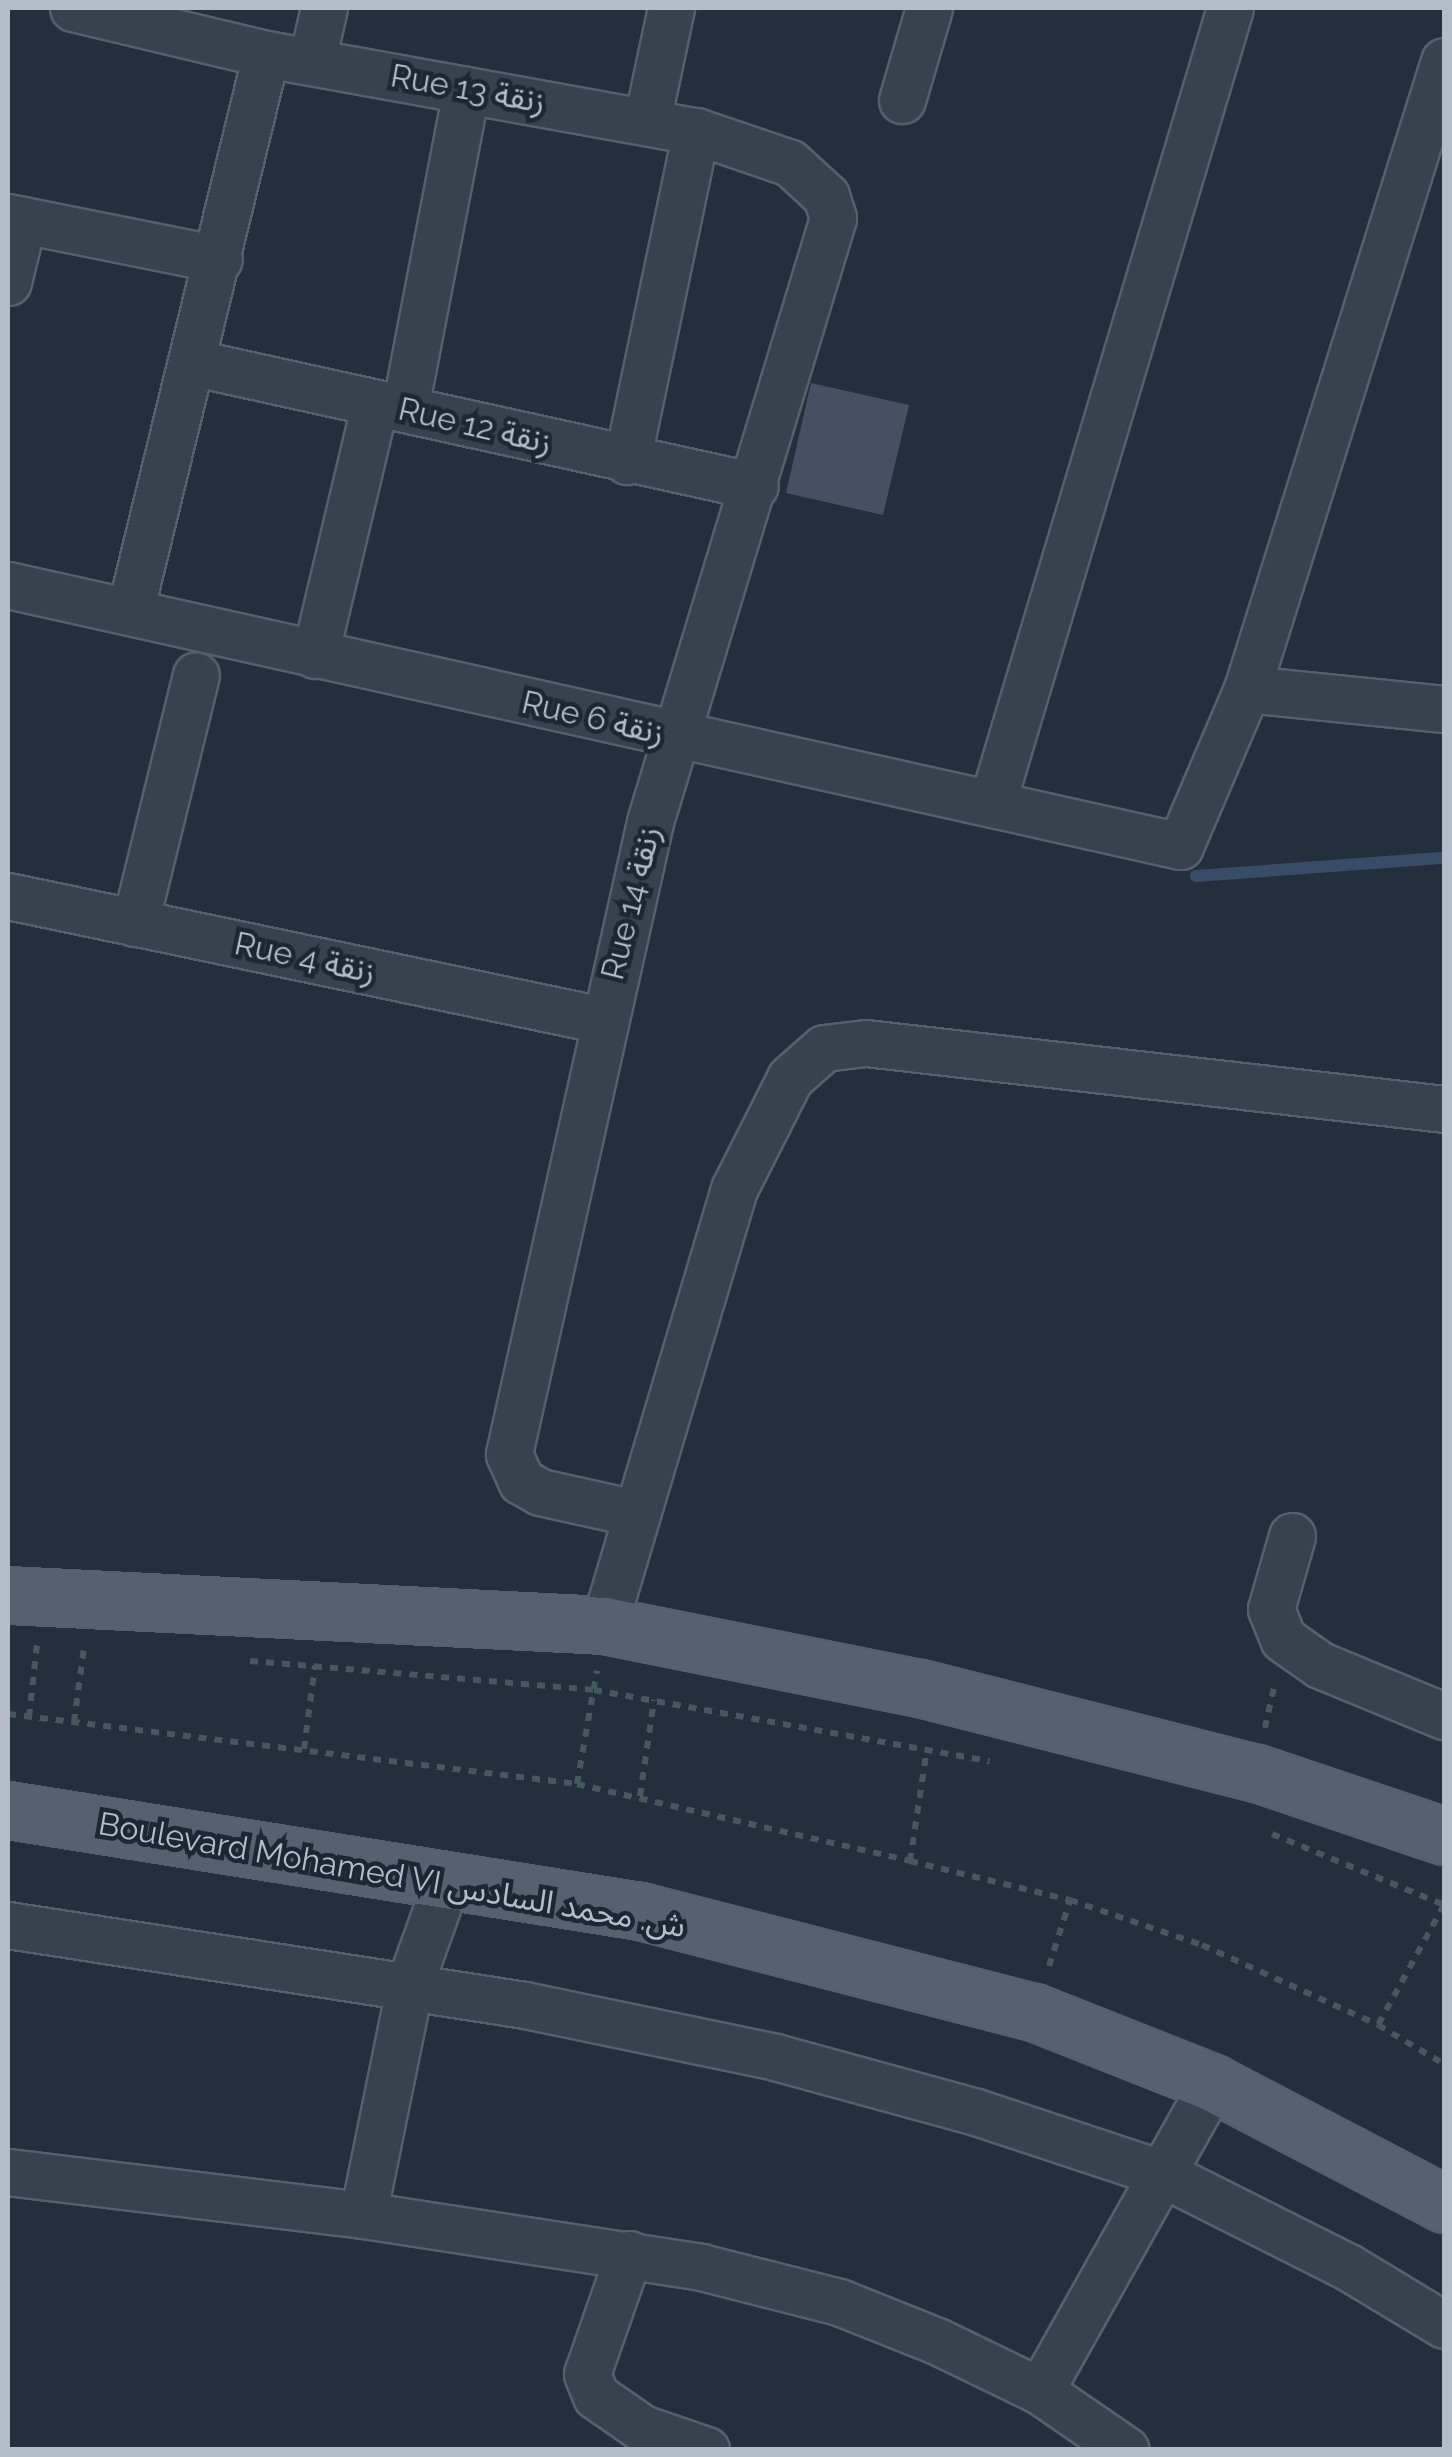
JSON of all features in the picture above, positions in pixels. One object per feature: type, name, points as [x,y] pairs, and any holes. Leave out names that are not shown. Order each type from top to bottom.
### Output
[{"type":"main road","points":[[15,1619],[604,1626],[920,1688],[1256,1773],[1444,1836]]},
{"type":"main road","name":"Boulevard Mohamed VI ش. محمد السادس","points":[[8,1810],[640,1912],[1034,2012],[1213,2083],[1444,2204]]},
{"type":"street","name":"Rue 13 زنقة","points":[[73,8],[266,54],[696,132],[790,163],[815,180],[832,218]]},
{"type":"street","points":[[312,60],[324,8]]},
{"type":"street","points":[[647,121],[672,8]]},
{"type":"street","points":[[902,100],[929,8]]},
{"type":"street","points":[[994,800],[1230,8]]},
{"type":"street","points":[[130,611],[195,362],[266,54]]},
{"type":"street","points":[[1444,61],[1248,689],[1444,709]]},
{"type":"street","points":[[315,655],[390,406],[466,90]]},
{"type":"street","points":[[627,461],[696,132]]},
{"type":"street","points":[[8,282],[16,218],[219,259]]},
{"type":"street","name":"Rue 14 زنقة","points":[[635,1512],[540,1492],[521,1481],[508,1454],[602,1020],[676,736],[755,486],[832,218]]},
{"type":"street","name":"Rue 12 زنقة","points":[[195,362],[627,461],[755,486]]},
{"type":"street","name":"Rue 6 زنقة","points":[[8,586],[676,736],[994,800],[1180,846],[1248,689]]},
{"type":"street","points":[[135,923],[196,675]]},
{"type":"street","name":"Rue 4 زنقة","points":[[8,896],[602,1020]]},
{"type":"street","points":[[604,1626],[734,1189],[790,1078],[824,1048],[866,1043],[1444,1109]]},
{"type":"street","points":[[1292,1536],[1270,1609],[1283,1639],[1320,1665],[1444,1716]]},
{"type":"street","points":[[363,2216],[410,1984],[446,1883]]},
{"type":"street","points":[[8,1925],[410,1984],[775,2057],[976,2112],[1164,2174],[1348,2267],[1444,2325]]},
{"type":"street","points":[[1040,2392],[1213,2083]]},
{"type":"street","points":[[8,2172],[628,2254],[839,2302],[1040,2392],[1126,2450]]},
{"type":"street","points":[[628,2254],[587,2374],[611,2410],[706,2450]]},
{"type":"path","points":[[15,1619],[37,1644],[52,1645]]},
{"type":"path","points":[[576,1784],[604,1626]]},
{"type":"path","points":[[29,1717],[37,1644]]},
{"type":"path","points":[[68,1646],[103,1649]]},
{"type":"path","points":[[74,1722],[84,1647]]},
{"type":"path","points":[[238,1660],[594,1690],[998,1762]]},
{"type":"path","points":[[304,1749],[315,1666]]},
{"type":"path","points":[[640,1796],[654,1700]]},
{"type":"path","points":[[8,1714],[576,1784],[910,1861],[1070,1900],[1202,1946],[1378,2025],[1444,2064]]},
{"type":"path","points":[[910,1861],[927,1749]]},
{"type":"path","points":[[1255,1827],[1444,1904],[1378,2025]]},
{"type":"path","points":[[1034,2012],[1070,1900]]},
{"type":"building","points":[[811,383],[909,405],[883,515],[786,493]]},
{"type":"waterway","points":[[1196,876],[1444,858]]}]
